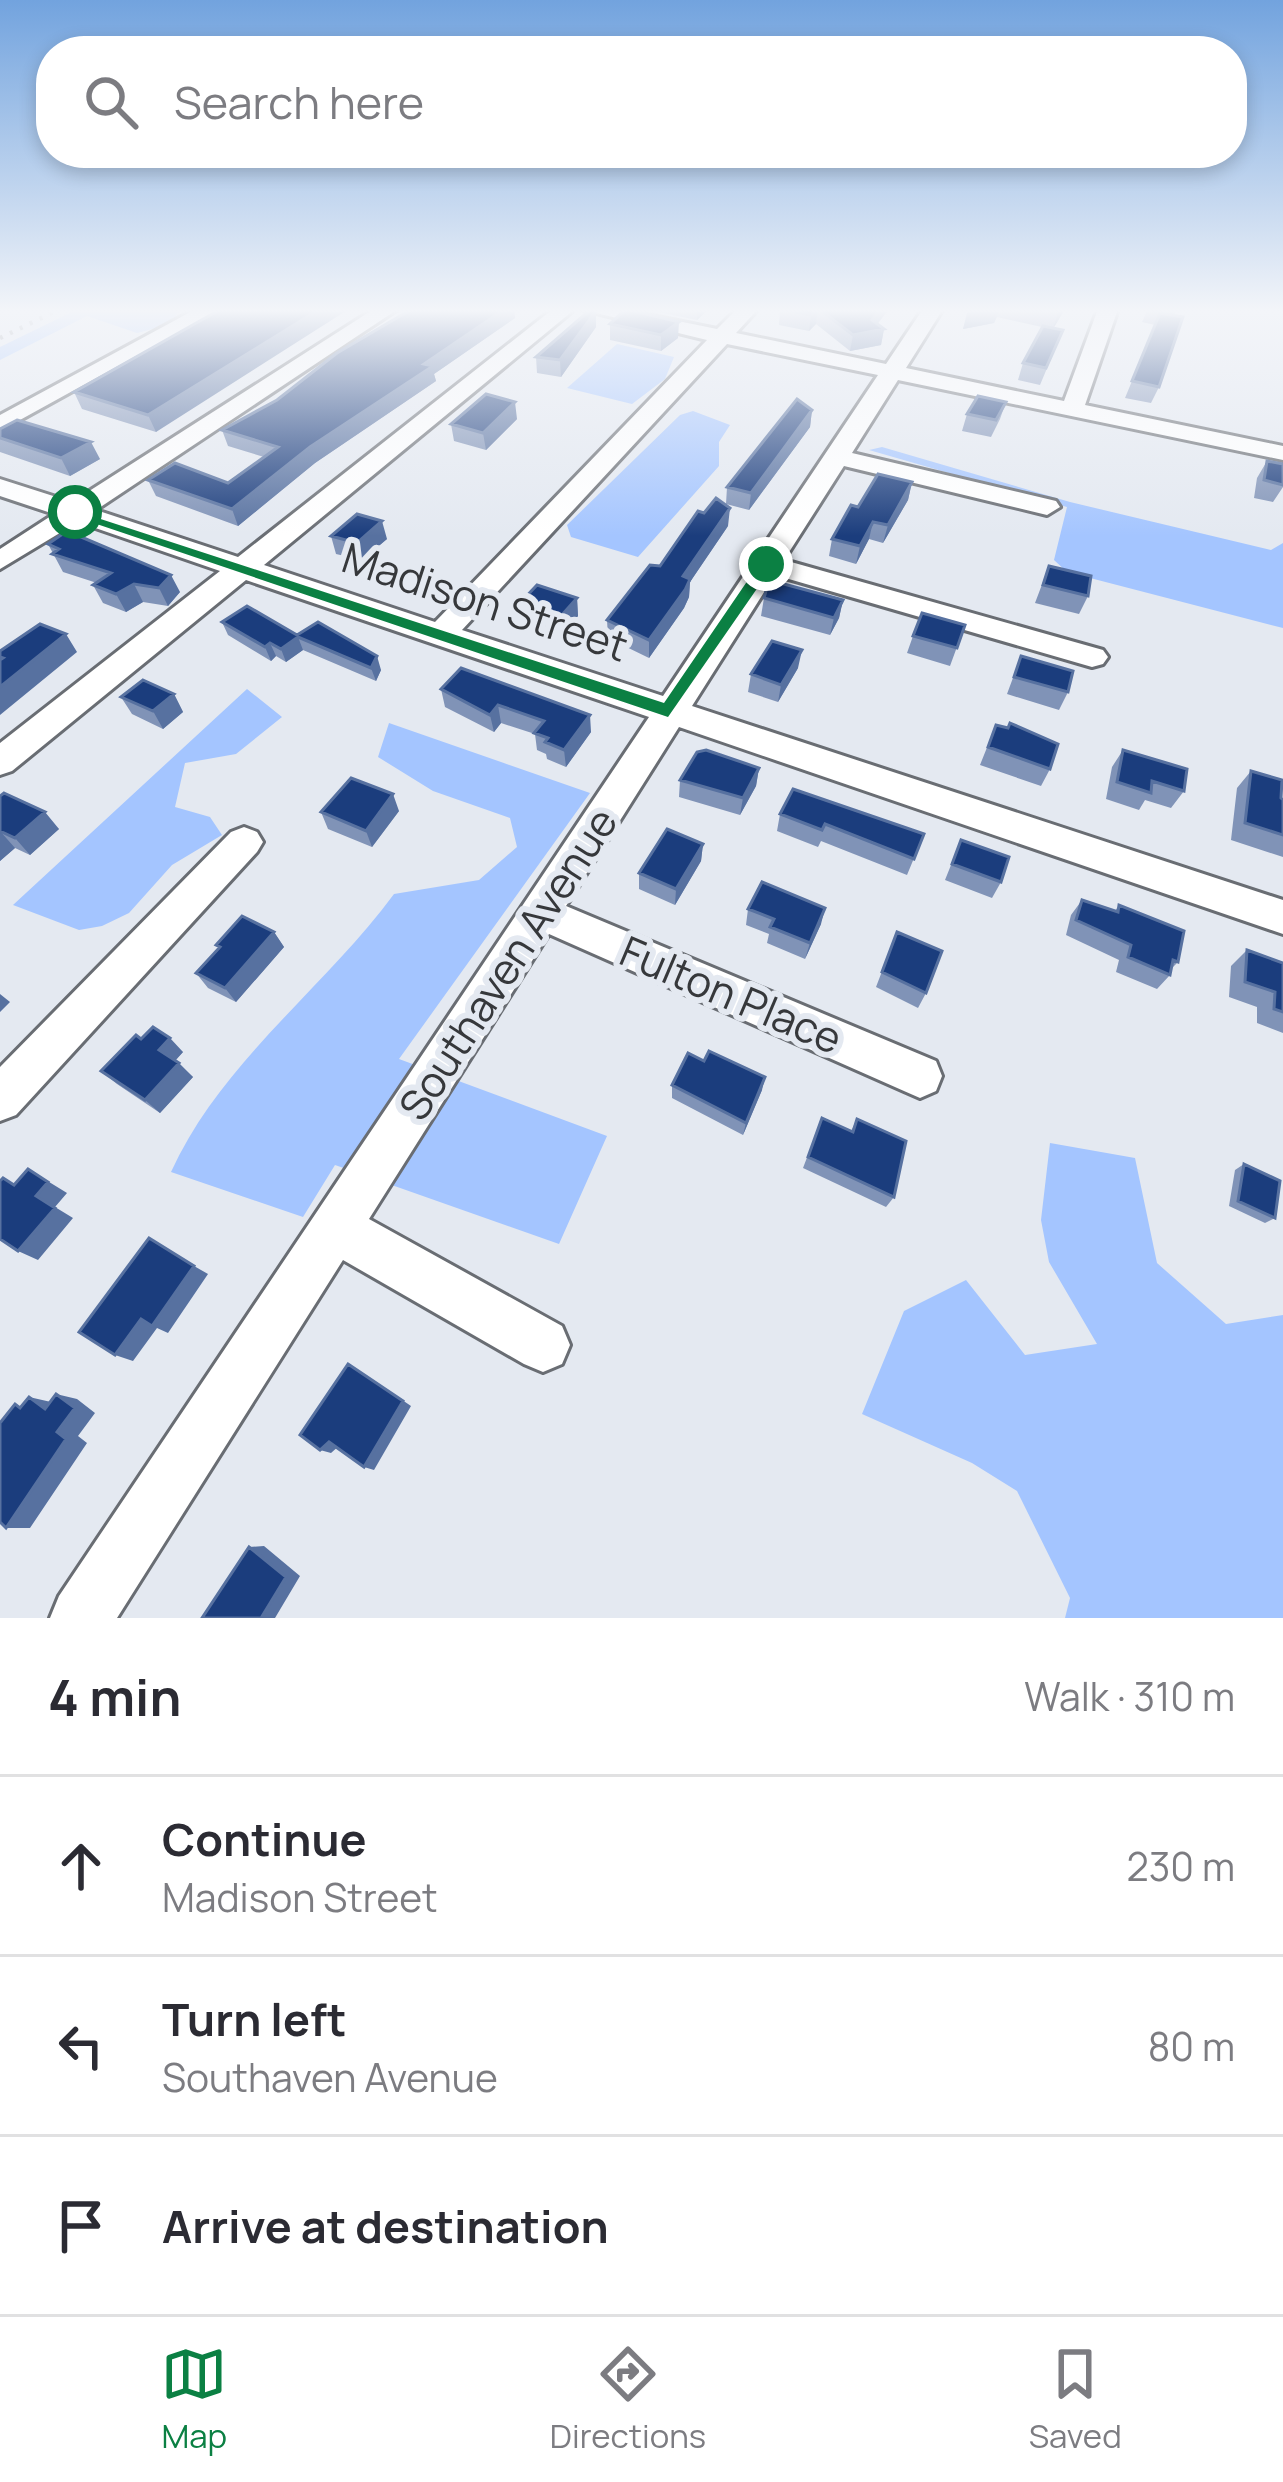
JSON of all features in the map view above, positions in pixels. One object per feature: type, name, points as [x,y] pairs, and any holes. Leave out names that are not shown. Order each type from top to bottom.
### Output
[{"type":"street","points":[[0,424],[72,385]]},
{"type":"street","points":[[0,561],[272,385]]},
{"type":"street","points":[[0,762],[472,385]]},
{"type":"street","points":[[440,635],[676,385]]},
{"type":"street","name":"Southaven Avenue","points":[[81,1618],[884,385]]},
{"type":"street","points":[[953,385],[1283,453]]},
{"type":"street","points":[[1072,409],[1081,385]]},
{"type":"street","points":[[836,457],[1047,507]]},
{"type":"street","name":"Madison Street","points":[[0,487],[1283,916]]},
{"type":"street","points":[[766,564],[1092,657]]},
{"type":"street","points":[[0,1100],[244,842]]},
{"type":"street","name":"Fulton Place","points":[[542,913],[920,1076]]},
{"type":"street","points":[[337,1229],[543,1345]]},
{"type":"shaded area","points":[[571,385],[658,385],[632,404],[567,388]]},
{"type":"shaded area","points":[[693,411],[730,425],[719,442],[719,466],[638,557],[571,537],[567,525],[680,415]]},
{"type":"shaded area","points":[[882,447],[1070,502],[1271,550],[1283,543],[1283,628],[1067,572],[1054,560],[1067,507],[869,450]]},
{"type":"shaded area","points":[[247,689],[282,717],[236,754],[185,763],[175,807],[210,817],[222,835],[172,865],[129,913],[102,926],[79,930],[13,905]]},
{"type":"shaded area","points":[[389,723],[590,793],[399,1059],[607,1136],[559,1244],[335,1165],[303,1217],[171,1172],[192,1132],[245,1061],[394,894],[479,880],[517,847],[510,818],[433,791],[378,757]]},
{"type":"shaded area","points":[[1050,1143],[1135,1158],[1157,1263],[1226,1324],[1283,1315],[1283,1618],[1065,1618],[1070,1598],[1017,1491],[972,1463],[862,1414],[904,1311],[966,1280],[1025,1355],[1097,1344],[1049,1262],[1041,1220]]},
{"type":"building","points":[[87,385],[197,385],[148,415],[74,392]]},
{"type":"building","points":[[297,385],[405,385],[310,447],[232,509],[148,480],[175,463],[228,483],[278,447],[222,430]]},
{"type":"building","points":[[486,394],[515,402],[483,433],[451,424]]},
{"type":"building","points":[[978,396],[1006,402],[996,420],[967,414]]},
{"type":"building","points":[[797,399],[812,410],[751,493],[727,487]]},
{"type":"building","points":[[17,420],[91,442],[61,458],[0,438],[0,429]]},
{"type":"building","points":[[1267,461],[1283,464],[1283,485],[1264,480]]},
{"type":"building","points":[[878,474],[912,482],[888,525],[873,522],[860,546],[832,539],[851,505],[858,507]]},
{"type":"building","points":[[716,498],[730,508],[683,576],[690,579],[685,590],[649,640],[607,620],[650,565],[660,566],[698,511],[704,513]]},
{"type":"building","points":[[357,514],[382,521],[357,543],[331,536]]},
{"type":"building","points":[[67,531],[171,575],[159,588],[134,584],[116,594],[93,585],[111,573],[52,554],[59,549],[48,544]]},
{"type":"building","points":[[1049,566],[1091,576],[1088,596],[1043,585]]},
{"type":"building","points":[[769,580],[843,600],[834,618],[764,598]]},
{"type":"building","points":[[537,585],[577,598],[561,616],[520,603]]},
{"type":"building","points":[[247,606],[297,635],[318,622],[377,656],[371,668],[298,637],[281,649],[270,643],[265,647],[222,622]]},
{"type":"building","points":[[922,613],[965,625],[957,648],[913,636]]},
{"type":"building","points":[[40,624],[66,634],[0,687],[0,651]]},
{"type":"building","points":[[772,641],[802,650],[781,685],[751,674]]},
{"type":"building","points":[[1021,656],[1073,671],[1068,692],[1014,677]]},
{"type":"building","points":[[461,668],[590,715],[564,750],[534,733],[544,721],[498,705],[490,715],[441,689]]},
{"type":"building","points":[[143,680],[174,694],[153,711],[121,697]]},
{"type":"building","points":[[1010,723],[1058,744],[1050,769],[988,747],[996,725],[1008,728]]},
{"type":"building","points":[[706,750],[759,768],[743,798],[680,780],[697,752]]},
{"type":"building","points":[[1123,750],[1187,769],[1184,791],[1152,781],[1151,793],[1117,782]]},
{"type":"building","points":[[1251,771],[1282,780],[1283,835],[1245,823]]},
{"type":"building","points":[[351,778],[393,794],[366,831],[321,812]]},
{"type":"building","points":[[793,789],[924,834],[914,859],[825,824],[822,830],[780,814]]},
{"type":"building","points":[[4,793],[45,812],[15,838],[0,831],[0,796]]},
{"type":"building","points":[[667,829],[703,844],[676,889],[639,873]]},
{"type":"building","points":[[961,840],[1009,857],[1001,882],[952,864]]},
{"type":"building","points":[[762,882],[825,908],[810,943],[770,927],[774,919],[748,909]]},
{"type":"building","points":[[1082,900],[1118,912],[1119,905],[1184,931],[1178,962],[1173,960],[1170,975],[1128,957],[1131,945],[1076,920]]},
{"type":"building","points":[[242,916],[274,932],[225,988],[196,973]]},
{"type":"building","points":[[897,932],[942,951],[926,993],[882,972]]},
{"type":"building","points":[[1247,950],[1283,963],[1283,1012],[1274,1009],[1275,992],[1245,982]]},
{"type":"building","points":[[153,1027],[170,1038],[159,1050],[179,1063],[145,1100],[101,1071],[136,1035],[141,1039]]},
{"type":"building","points":[[709,1051],[765,1077],[746,1123],[672,1085],[688,1053],[704,1061]]},
{"type":"building","points":[[822,1118],[853,1132],[857,1119],[906,1141],[894,1197],[808,1157]]},
{"type":"building","points":[[1244,1164],[1280,1181],[1275,1218],[1238,1201]]},
{"type":"building","points":[[28,1169],[48,1182],[36,1196],[55,1208],[18,1251],[0,1239],[0,1181],[3,1178],[14,1185]]},
{"type":"building","points":[[149,1238],[194,1266],[152,1326],[141,1319],[115,1355],[79,1332]]},
{"type":"building","points":[[348,1364],[403,1401],[364,1467],[329,1442],[320,1450],[300,1435]]},
{"type":"building","points":[[56,1394],[75,1408],[57,1432],[66,1439],[6,1528],[0,1522],[0,1423],[15,1404],[20,1408],[29,1397],[45,1409]]},
{"type":"building","points":[[249,1547],[286,1577],[261,1618],[202,1618]]},
{"type":"route","points":[[75,512],[668,711],[766,564]]}]
